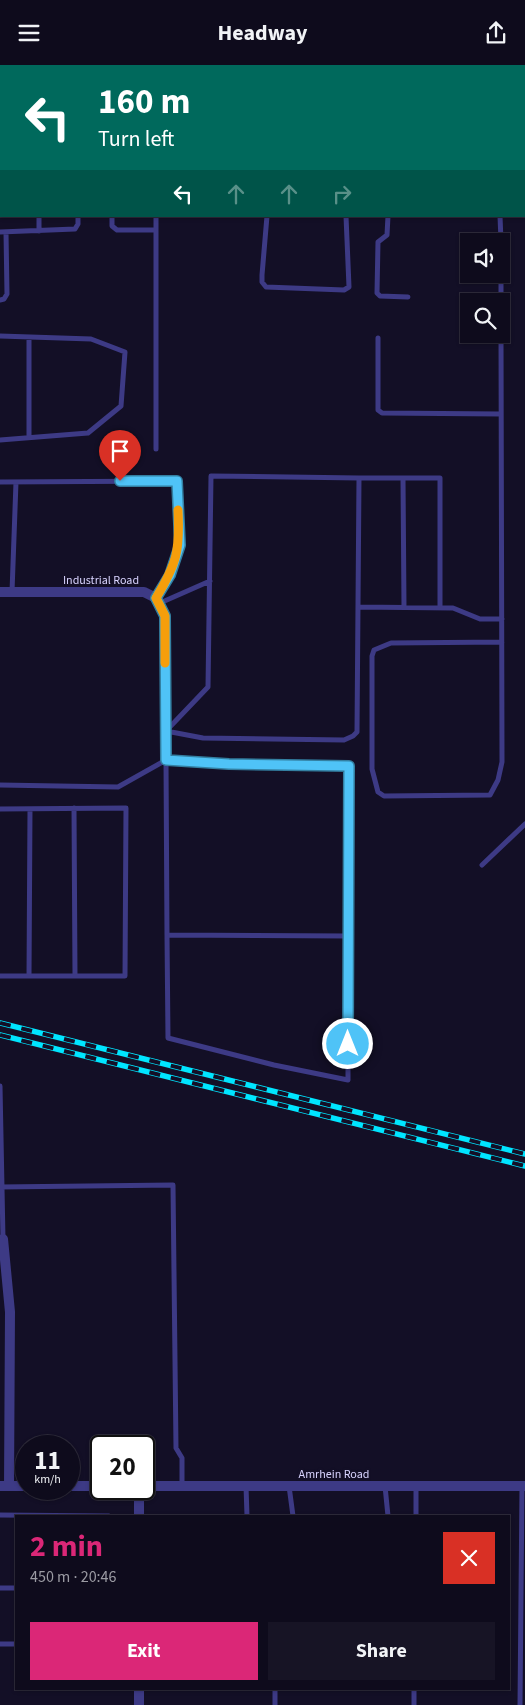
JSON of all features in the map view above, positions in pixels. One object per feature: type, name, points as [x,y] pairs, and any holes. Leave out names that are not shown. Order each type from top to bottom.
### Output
[{"type":"street","name":"Industrial Road","points":[[0,592],[144,592],[158,601]]},
{"type":"street","points":[[158,601],[165,616],[166,760]]},
{"type":"street","points":[[2,1237],[10,1312],[5,1340],[5,1486]]},
{"type":"street","name":"Amrhein Road","points":[[155,1486],[524,1486]]},
{"type":"street","points":[[139,1500],[139,1515]]},
{"type":"street","points":[[139,1690],[139,1705]]},
{"type":"lane","points":[[39,217],[40,231]]},
{"type":"lane","points":[[0,301],[7,294],[3,232],[74,229],[78,224],[78,217]]},
{"type":"lane","points":[[112,217],[112,226],[117,230],[156,230]]},
{"type":"lane","points":[[156,217],[156,449]]},
{"type":"lane","points":[[266,217],[262,282],[266,287],[344,290],[348,287],[346,217]]},
{"type":"lane","points":[[388,217],[388,235],[378,242],[377,293],[380,296],[408,297]]},
{"type":"lane","points":[[500,217],[500,233]]},
{"type":"lane","points":[[0,336],[91,339],[125,352],[121,406],[88,433],[0,440]]},
{"type":"lane","points":[[28,437],[29,337]]},
{"type":"lane","points":[[378,338],[378,410],[382,413],[501,414]]},
{"type":"lane","points":[[501,343],[502,619],[502,643],[502,762],[498,780],[490,795],[384,796],[378,792],[372,769],[372,656],[374,650],[391,643],[502,643]]},
{"type":"lane","points":[[166,731],[208,687],[211,476],[440,478],[440,608]]},
{"type":"lane","points":[[166,731],[203,738],[344,740],[357,732],[359,477]]},
{"type":"lane","points":[[403,478],[404,607]]},
{"type":"lane","points":[[0,482],[177,481],[180,545],[170,575],[158,601]]},
{"type":"lane","points":[[12,592],[16,482]]},
{"type":"lane","points":[[158,601],[210,581]]},
{"type":"lane","points":[[358,607],[453,608],[480,619],[502,619]]},
{"type":"lane","points":[[0,785],[118,787],[166,760],[229,764],[349,766],[348,1079],[274,1065],[168,1038],[166,760]]},
{"type":"lane","points":[[74,808],[75,976]]},
{"type":"lane","points":[[0,809],[126,808],[125,976],[0,976]]},
{"type":"lane","points":[[29,976],[30,809]]},
{"type":"lane","points":[[482,865],[525,824]]},
{"type":"lane","points":[[167,935],[348,936]]},
{"type":"lane","points":[[0,1086],[2,1237]]},
{"type":"lane","points":[[1,1187],[173,1185],[176,1448],[182,1458],[182,1486]]},
{"type":"lane","points":[[246,1486],[247,1515]]},
{"type":"lane","points":[[290,1486],[292,1515]]},
{"type":"lane","points":[[384,1486],[388,1515]]},
{"type":"lane","points":[[416,1486],[416,1515]]},
{"type":"lane","points":[[520,1705],[523,1681],[524,1486]]},
{"type":"lane","points":[[0,1515],[15,1515]]},
{"type":"lane","points":[[0,1588],[15,1588]]},
{"type":"lane","points":[[0,1644],[15,1644]]},
{"type":"lane","points":[[275,1690],[276,1705]]},
{"type":"lane","points":[[414,1690],[414,1705]]},
{"type":"railway","points":[[0,1023],[525,1154]]},
{"type":"railway","points":[[0,1035],[525,1166]]},
{"type":"slow traffic","points":[[165,663],[165,616],[164,609],[156,598],[170,575],[180,545],[178,510]]},
{"type":"route","points":[[120,481],[177,481],[180,545],[170,575],[156,598],[164,609],[165,616],[166,760],[229,764],[349,766],[348,1044]]}]
